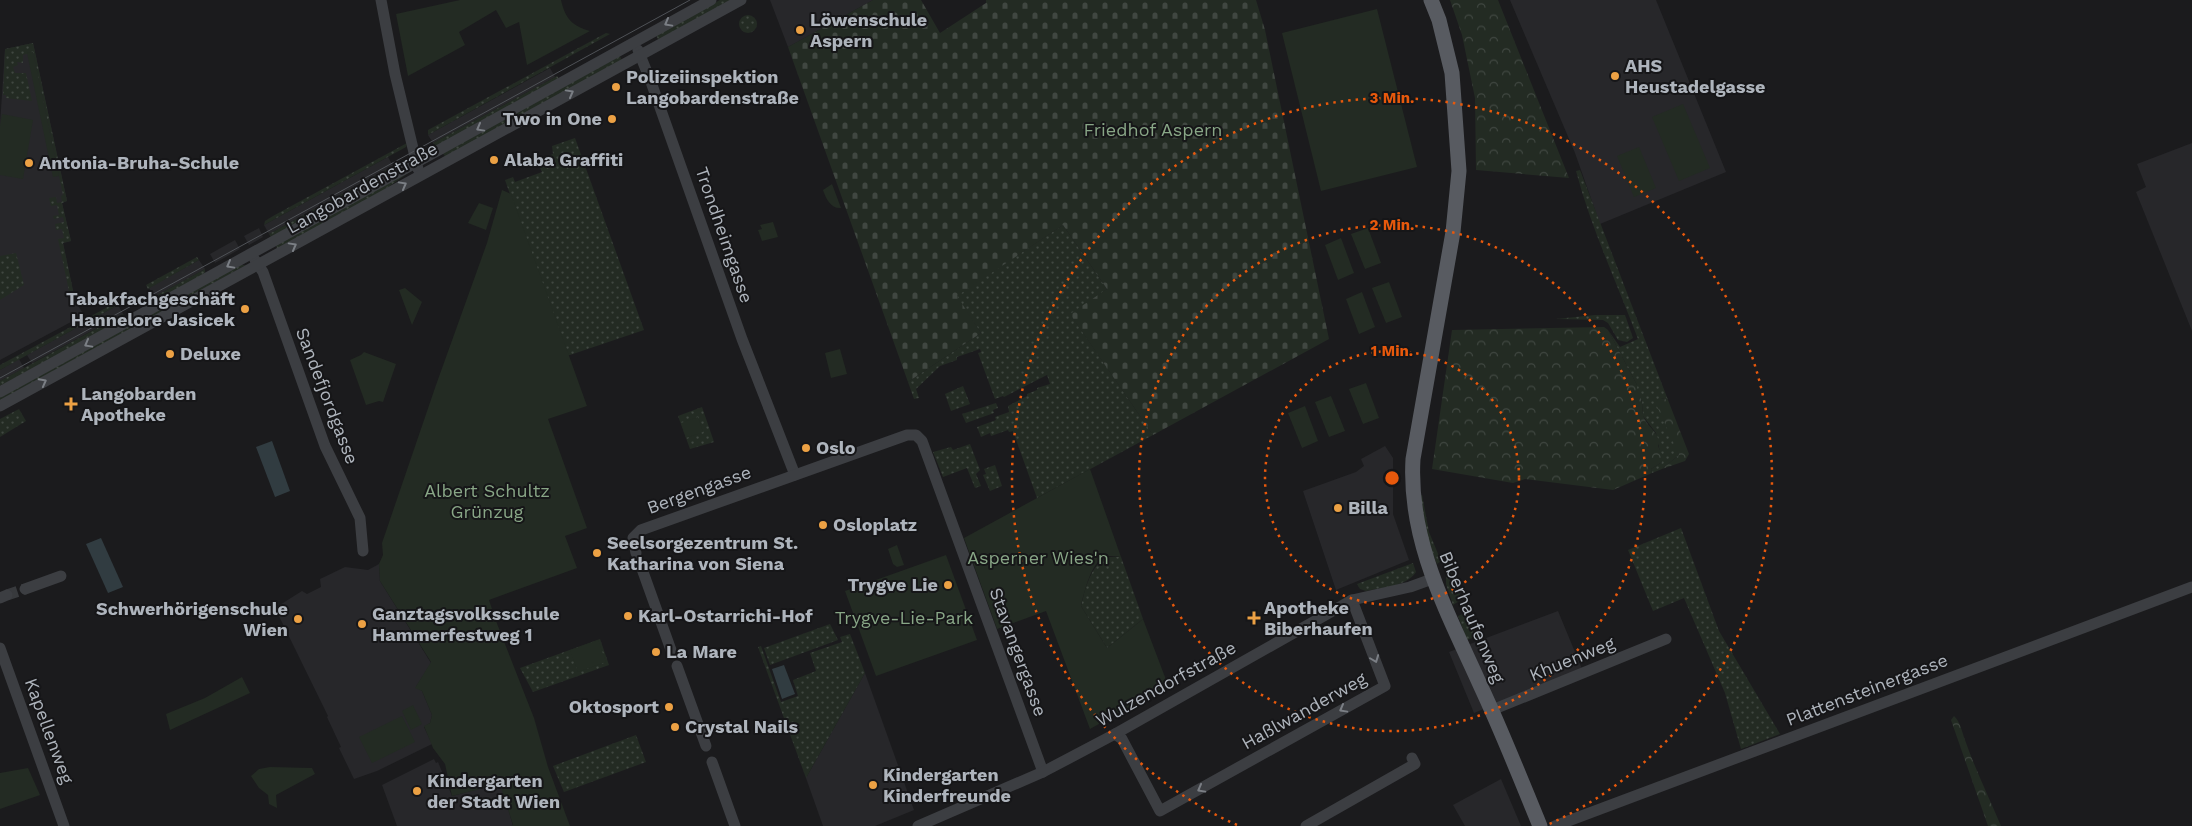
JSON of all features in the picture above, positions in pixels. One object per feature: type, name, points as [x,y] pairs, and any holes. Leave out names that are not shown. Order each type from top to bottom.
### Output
[{"type":"main road","name":"Biberhaufenweg","points":[[1431,0],[1439,20],[1452,73],[1459,171],[1453,232],[1413,468],[1416,519],[1432,579],[1492,710],[1540,826]]},
{"type":"street","points":[[382,0],[395,74],[420,176]]},
{"type":"street","name":"Langobardenstraße","points":[[0,392],[711,0]]},
{"type":"street","name":"Langobardenstraße","points":[[0,406],[741,0]]},
{"type":"street","name":"Trondheimgasse","points":[[634,42],[742,339],[795,475]]},
{"type":"street","name":"Sandefjordgasse","points":[[250,255],[259,265],[325,446],[360,518],[364,551]]},
{"type":"street","name":"Stavangergasse","points":[[795,475],[907,435],[916,435],[922,441],[1043,772]]},
{"type":"street","name":"Bergengasse","points":[[636,554],[633,538],[641,530],[795,475]]},
{"type":"street","points":[[642,569],[671,650]]},
{"type":"street","points":[[25,589],[61,576]]},
{"type":"street","name":"Wulzendorfstraße","points":[[918,826],[1043,772],[1115,734],[1352,600],[1410,587],[1432,579]]},
{"type":"street","name":"Plattensteinergasse","points":[[1555,826],[2192,586]]},
{"type":"street","name":"Haßlwanderweg","points":[[1115,734],[1122,739],[1160,811],[1385,686],[1352,600]]},
{"type":"street","name":"Khuenweg","points":[[1492,710],[1666,640]]},
{"type":"street","name":"Kapellenweg","points":[[0,648],[64,826]]},
{"type":"street","points":[[677,666],[706,746]]},
{"type":"street","points":[[1306,826],[1415,764],[1412,758]]},
{"type":"street","points":[[712,762],[735,826]]},
{"type":"shaded area","name":"Löwenschule Aspern","points":[[770,0],[873,0],[788,47]]},
{"type":"shaded area","name":"AHS Heustadelgasse","points":[[1510,0],[1656,0],[1726,172],[1600,224],[1575,153]]},
{"type":"shaded area","name":"Antonia-Bruha-Schule","points":[[33,43],[67,201],[62,203],[71,241],[63,243],[75,301],[84,315],[0,360],[0,124],[5,49]]},
{"type":"shaded area","points":[[550,68],[555,77],[433,143],[428,135]]},
{"type":"shaded area","points":[[2192,143],[2192,331],[2136,192],[2146,187],[2137,164]]},
{"type":"shaded area","points":[[388,157],[393,166],[269,234],[264,225]]},
{"type":"shaded area","points":[[259,228],[263,237],[249,245],[244,236]]},
{"type":"shaded area","points":[[235,240],[240,249],[215,263],[210,254]]},
{"type":"shaded area","points":[[199,260],[205,269],[154,297],[149,288]]},
{"type":"shaded area","points":[[118,305],[123,314],[32,363],[27,355]]},
{"type":"shaded area","points":[[19,359],[24,368],[0,381],[0,370]]},
{"type":"shaded area","points":[[272,441],[290,491],[275,497],[256,447]]},
{"type":"shaded area","points":[[1385,446],[1393,458],[1393,514],[1409,560],[1336,590],[1303,491],[1356,472],[1364,466],[1361,459]]},
{"type":"shaded area","points":[[101,538],[123,587],[108,593],[86,544]]},
{"type":"shaded area","points":[[379,564],[380,581],[431,663],[416,687],[422,691],[432,715],[430,723],[424,727],[432,744],[377,771],[354,779],[339,748],[341,747],[328,716],[275,608],[302,591],[307,594],[321,587],[320,579],[345,567],[368,570]]},
{"type":"shaded area","points":[[1558,611],[1582,669],[1474,713],[1449,652]]},
{"type":"shaded area","points":[[784,665],[795,694],[782,699],[772,669]]},
{"type":"shaded area","points":[[865,673],[914,810],[875,826],[823,826],[806,778]]},
{"type":"shaded area","name":"Kindergarten der Stadt Wien","points":[[434,759],[436,763],[438,762],[452,796],[501,783],[513,826],[397,826],[382,785]]},
{"type":"shaded area","points":[[1501,779],[1521,826],[1465,826],[1453,805]]},
{"type":"green space","points":[[460,0],[561,0],[570,20],[578,27],[590,31],[527,65],[519,22],[506,28],[496,10],[459,32],[465,45],[408,76],[396,14]]},
{"type":"green space","points":[[720,0],[734,0],[659,41],[656,35]]},
{"type":"green space","name":"Friedhof Aspern","points":[[873,0],[921,0],[940,33],[986,3],[986,0],[1256,0],[1265,30],[1329,339],[1153,435],[1070,314],[1107,289],[1063,225],[957,296],[981,333],[908,382],[788,47]]},
{"type":"green space","points":[[1450,0],[1498,0],[1569,178],[1476,170],[1475,98],[1462,35]]},
{"type":"green space","points":[[1377,9],[1417,167],[1321,191],[1282,33]]},
{"type":"green space","points":[[744,15],[752,15],[757,20],[755,31],[744,33],[739,28],[739,20]]},
{"type":"green space","points":[[606,33],[610,34],[428,135],[428,130]]},
{"type":"green space","points":[[33,43],[67,201],[62,203],[71,241],[63,243],[74,295],[70,296],[58,239],[64,238],[62,229],[56,230],[55,224],[64,222],[63,217],[54,219],[53,216],[59,215],[57,205],[51,206],[49,198],[56,197],[57,203],[62,202],[61,196],[63,195],[33,52],[23,55],[23,63],[17,62],[18,65],[13,67],[15,73],[26,73],[32,101],[6,98],[6,95],[3,95],[5,49]]},
{"type":"green space","points":[[33,52],[59,176],[53,177],[27,53]]},
{"type":"green space","points":[[620,56],[622,62],[446,158],[442,152]]},
{"type":"green space","points":[[557,76],[560,80],[436,146],[433,143]]},
{"type":"green space","points":[[1683,104],[1710,168],[1679,181],[1652,117]]},
{"type":"green space","points":[[2,114],[33,120],[23,179],[0,175],[0,126]]},
{"type":"green space","points":[[575,138],[644,330],[567,356],[505,180],[513,177],[515,182],[542,172],[536,160],[553,154],[552,146]]},
{"type":"green space","points":[[407,143],[406,147],[264,225],[265,221],[273,216]]},
{"type":"green space","points":[[1639,147],[1656,188],[1634,197],[1617,156]]},
{"type":"green space","points":[[404,160],[403,164],[272,239],[269,234]]},
{"type":"green space","points":[[1580,170],[1668,400],[1661,398],[1679,455],[1662,469],[1652,473],[1651,469],[1662,462],[1656,433],[1643,416],[1642,401],[1637,394],[1637,385],[1608,330],[1620,347],[1638,339],[1589,213],[1576,171]]},
{"type":"green space","points":[[411,171],[370,200],[278,250],[275,244]]},
{"type":"green space","points":[[832,184],[841,208],[834,207],[827,200],[824,193],[823,190]]},
{"type":"green space","name":"Albert Schultz Grünzug","points":[[502,190],[511,194],[587,406],[548,419],[587,528],[565,536],[577,568],[489,600],[534,718],[548,767],[570,826],[511,826],[513,825],[500,784],[452,796],[445,764],[433,748],[424,726],[430,723],[432,715],[422,691],[415,688],[431,662],[380,581],[379,564],[383,555],[382,543],[487,243]]},
{"type":"green space","points":[[479,203],[493,208],[486,230],[468,223]]},
{"type":"green space","points":[[773,222],[778,237],[762,241],[758,230],[762,229],[760,225]]},
{"type":"green space","points":[[1063,225],[1107,289],[1071,315],[1153,435],[1037,498],[1013,431],[1009,432],[1008,430],[991,436],[990,433],[981,437],[977,427],[996,420],[995,417],[1009,412],[1008,406],[1037,390],[1037,388],[1050,384],[1047,375],[1004,397],[995,399],[978,353],[981,352],[980,349],[957,357],[957,360],[940,366],[916,389],[919,398],[914,399],[908,382],[981,333],[956,296]]},
{"type":"green space","points":[[1368,228],[1381,263],[1365,269],[1351,234]]},
{"type":"green space","points":[[1341,238],[1354,273],[1338,280],[1325,245]]},
{"type":"green space","points":[[16,253],[24,285],[0,300],[0,256]]},
{"type":"green space","points":[[197,257],[199,260],[148,289],[146,285]]},
{"type":"green space","points":[[240,265],[246,265],[0,402],[0,396]]},
{"type":"green space","points":[[205,269],[205,274],[155,303],[152,298]]},
{"type":"green space","points":[[1389,282],[1402,317],[1386,323],[1372,288]]},
{"type":"green space","points":[[405,288],[422,302],[412,325],[399,290]]},
{"type":"green space","points":[[1362,292],[1375,327],[1359,334],[1346,299]]},
{"type":"green space","points":[[117,302],[118,305],[0,370],[0,365]]},
{"type":"green space","points":[[123,314],[126,319],[0,386],[0,381]]},
{"type":"green space","points":[[1595,315],[1625,315],[1633,338],[1627,342],[1618,340],[1608,323],[1603,320],[1556,319]]},
{"type":"green space","points":[[1604,327],[1608,330],[1637,385],[1645,419],[1658,437],[1658,446],[1663,457],[1662,462],[1651,469],[1652,473],[1613,490],[1525,479],[1513,483],[1432,469],[1452,330]]},
{"type":"green space","points":[[840,349],[847,374],[831,378],[825,353]]},
{"type":"green space","points":[[364,352],[396,364],[383,402],[379,401],[366,405],[350,360]]},
{"type":"green space","points":[[1366,383],[1379,418],[1363,424],[1349,389]]},
{"type":"green space","points":[[963,386],[970,404],[951,411],[945,394]]},
{"type":"green space","points":[[1331,396],[1345,431],[1329,437],[1315,402]]},
{"type":"green space","points":[[1661,398],[1668,400],[1689,454],[1685,461],[1662,469],[1679,455],[1655,402]]},
{"type":"green space","points":[[996,403],[998,408],[993,410],[994,413],[966,423],[962,414]]},
{"type":"green space","points":[[1305,406],[1318,441],[1302,448],[1288,413]]},
{"type":"green space","points":[[702,407],[714,442],[690,449],[678,416]]},
{"type":"green space","points":[[19,409],[26,421],[0,437],[0,419]]},
{"type":"green space","points":[[698,417],[703,432],[686,438],[681,423]]},
{"type":"green space","points":[[970,444],[980,470],[976,474],[981,486],[975,488],[967,468],[943,477],[933,452],[951,447],[953,450]]},
{"type":"green space","points":[[995,465],[1002,486],[990,491],[983,475],[986,474],[984,469]]},
{"type":"green space","name":"Asperner Wies'n","points":[[1090,469],[1121,557],[1111,556],[1100,560],[1089,578],[1081,606],[1107,648],[1143,619],[1168,685],[1090,729],[1046,611],[997,629],[964,538]]},
{"type":"green space","points":[[1422,495],[1429,532],[1441,561],[1437,564],[1427,540],[1419,496]]},
{"type":"green space","points":[[1681,528],[1719,631],[1780,734],[1741,749],[1725,693],[1684,598],[1653,611],[1628,550]]},
{"type":"green space","points":[[897,545],[904,565],[897,567],[893,564],[888,549]]},
{"type":"green space","name":"Trygve-Lie-Park","points":[[946,555],[977,640],[876,676],[845,591]]},
{"type":"green space","points":[[1106,557],[1121,557],[1143,619],[1107,648],[1081,606],[1086,585],[1092,573]]},
{"type":"green space","points":[[1446,562],[1462,599],[1453,605],[1446,584]]},
{"type":"green space","points":[[1413,563],[1416,572],[1412,577],[1400,584],[1366,591],[1360,589],[1357,584]]},
{"type":"green space","points":[[1467,612],[1477,636],[1467,640],[1458,616]]},
{"type":"green space","points":[[830,624],[838,640],[770,665],[764,648]]},
{"type":"green space","points":[[850,634],[865,673],[806,778],[758,647],[761,646],[781,702],[798,696],[793,680],[816,671],[810,653],[842,642],[840,637]]},
{"type":"green space","points":[[600,639],[609,665],[533,692],[520,668]]},
{"type":"green space","points":[[598,640],[606,662],[578,672],[570,650]]},
{"type":"green space","points":[[242,677],[250,693],[170,730],[166,714],[205,698]]},
{"type":"green space","points":[[413,705],[422,724],[411,730],[402,711]]},
{"type":"green space","points":[[402,716],[415,742],[372,763],[359,737]]},
{"type":"green space","points":[[1954,716],[2001,826],[1988,826],[1951,720]]},
{"type":"green space","points":[[636,735],[646,762],[564,792],[553,766]]},
{"type":"green space","points":[[270,767],[312,768],[315,774],[276,795],[277,808],[269,804],[268,795],[259,788],[251,776],[259,769]]},
{"type":"green space","points":[[28,768],[40,795],[0,809],[0,773]]},
{"type":"tunnel","points":[[7,595],[25,589]]},
{"type":"tram line","points":[[0,378],[690,0]]},
{"type":"place","name":"Löwenschule Aspern","points":[[800,30]]},
{"type":"place","name":"AHS Heustadelgasse","points":[[1615,76]]},
{"type":"place","name":"Polizeiinspektion Langobardenstraße","points":[[616,87]]},
{"type":"place","name":"Two in One","points":[[612,119]]},
{"type":"place","name":"Alaba Graffiti","points":[[494,160]]},
{"type":"place","name":"Antonia-Bruha-Schule","points":[[29,163]]},
{"type":"place","name":"Tabakfachgeschäft Hannelore Jasicek","points":[[245,309]]},
{"type":"place","name":"Deluxe","points":[[170,354]]},
{"type":"place","name":"Langobarden Apotheke","points":[[71,404]]},
{"type":"place","name":"Oslo","points":[[806,448]]},
{"type":"place","name":"Billa","points":[[1338,508]]},
{"type":"place","name":"Osloplatz","points":[[823,525]]},
{"type":"place","name":"Seelsorgezentrum St. Katharina von Siena","points":[[597,553]]},
{"type":"place","name":"Trygve Lie","points":[[948,585]]},
{"type":"place","name":"Karl-Ostarrichi-Hof","points":[[628,616]]},
{"type":"place","name":"Apotheke Biberhaufen","points":[[1254,618]]},
{"type":"place","name":"Schwerhörigenschule Wien","points":[[298,619]]},
{"type":"place","name":"Ganztagsvolksschule Hammerfestweg 1","points":[[362,624]]},
{"type":"place","name":"La Mare","points":[[656,652]]},
{"type":"place","name":"Oktosport","points":[[669,707]]},
{"type":"place","name":"Crystal Nails","points":[[675,727]]},
{"type":"place","name":"Kindergarten Kinderfreunde","points":[[873,785]]},
{"type":"place","name":"Kindergarten der Stadt Wien","points":[[417,791]]}]
